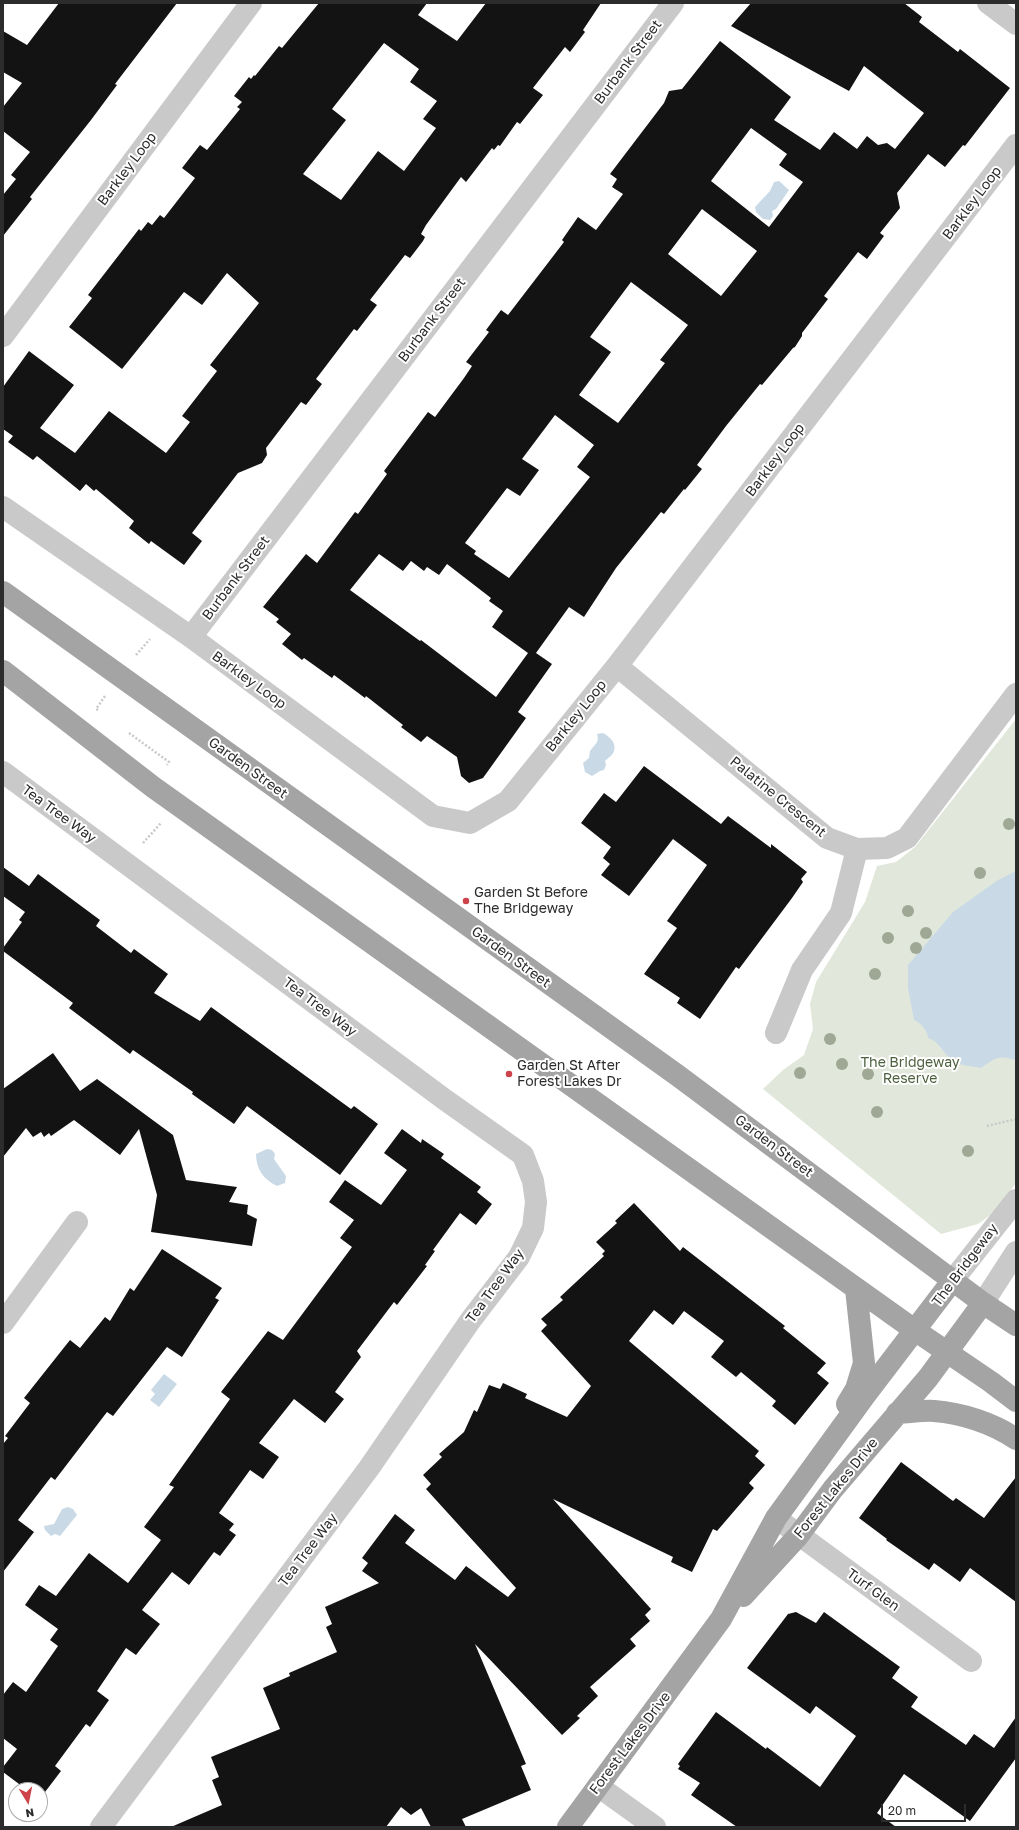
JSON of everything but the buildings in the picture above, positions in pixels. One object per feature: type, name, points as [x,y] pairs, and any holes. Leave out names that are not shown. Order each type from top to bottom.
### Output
[{"type":"main road","name":"Garden Street","points":[[3,592],[688,1083],[983,1303],[1016,1325]]},
{"type":"main road","points":[[3,671],[153,787],[856,1289],[1016,1400]]},
{"type":"main road","name":"The Bridgeway","points":[[916,1331],[953,1280]]},
{"type":"main road","points":[[839,1431],[838,1420],[856,1389],[864,1363],[856,1289]]},
{"type":"main road","points":[[947,1352],[983,1303]]},
{"type":"main road","name":"Forest Lakes Drive","points":[[721,1619],[776,1518],[839,1431],[916,1331]]},
{"type":"main road","name":"Forest Lakes Drive","points":[[568,1827],[721,1619],[798,1536],[833,1489],[896,1413],[928,1378],[947,1352]]},
{"type":"main road","points":[[896,1413],[932,1411],[953,1414],[1003,1430],[1016,1439]]},
{"type":"street","name":"Barkley Loop","points":[[3,336],[251,3]]},
{"type":"street","name":"Burbank Street","points":[[191,637],[673,3]]},
{"type":"street","points":[[988,3],[1016,24]]},
{"type":"street","name":"Barkley Loop","points":[[3,507],[191,637],[434,816],[470,823],[508,801],[617,666],[1016,145]]},
{"type":"street","name":"Palatine Crescent","points":[[617,666],[827,838],[857,849],[887,848],[907,838],[1016,694]]},
{"type":"street","name":"Tea Tree Way","points":[[3,772],[523,1155],[533,1181],[536,1202],[533,1228],[519,1257],[470,1321],[369,1468],[101,1827]]},
{"type":"street","points":[[776,1033],[802,970],[842,913],[857,849]]},
{"type":"street","name":"The Bridgeway","points":[[953,1280],[1016,1200]]},
{"type":"street","points":[[3,1323],[77,1222]]},
{"type":"street","points":[[983,1303],[1016,1252]]},
{"type":"street","name":"Turf Glen","points":[[776,1518],[798,1536],[971,1661]]},
{"type":"street","points":[[598,1786],[655,1827]]},
{"type":"path","points":[[119,676],[159,628],[169,622]]},
{"type":"path","points":[[96,709],[102,713]]},
{"type":"path","points":[[127,731],[169,762]]},
{"type":"path","points":[[126,863],[165,819]]},
{"type":"path","points":[[987,1126],[1016,1119]]},
{"type":"green space","name":"The Bridgeway Reserve","points":[[1016,719],[1016,1183],[996,1211],[978,1224],[941,1234],[763,1089],[783,1070],[804,1055],[813,1029],[810,1004],[816,982],[865,902],[877,866],[896,862],[915,847]]},
{"type":"water","points":[[779,181],[789,190],[776,209],[772,211],[773,216],[770,220],[763,219],[756,212],[755,207],[770,191],[774,182]]},
{"type":"water","points":[[603,733],[610,738],[615,748],[612,755],[605,761],[606,765],[604,770],[592,776],[585,772],[583,763],[589,758],[590,751],[598,740],[597,734]]},
{"type":"water","points":[[1016,871],[1016,1060],[1001,1057],[990,1061],[981,1068],[961,1064],[951,1059],[938,1044],[932,1039],[928,1038],[923,1027],[914,1020],[908,988],[908,965],[953,912],[998,880]]},
{"type":"water","points":[[267,1149],[272,1150],[275,1154],[274,1159],[286,1176],[285,1183],[277,1186],[272,1184],[259,1169],[256,1154]]},
{"type":"water","points":[[164,1374],[177,1384],[159,1407],[150,1400],[155,1394],[151,1390]]},
{"type":"water","points":[[68,1507],[73,1509],[77,1515],[60,1536],[55,1534],[51,1536],[45,1530],[44,1526],[54,1524],[62,1509]]},
{"type":"place","name":"Garden St Before The Bridgeway","points":[[466,901]]},
{"type":"place","name":"Garden St After Forest Lakes Dr","points":[[509,1074]]}]
